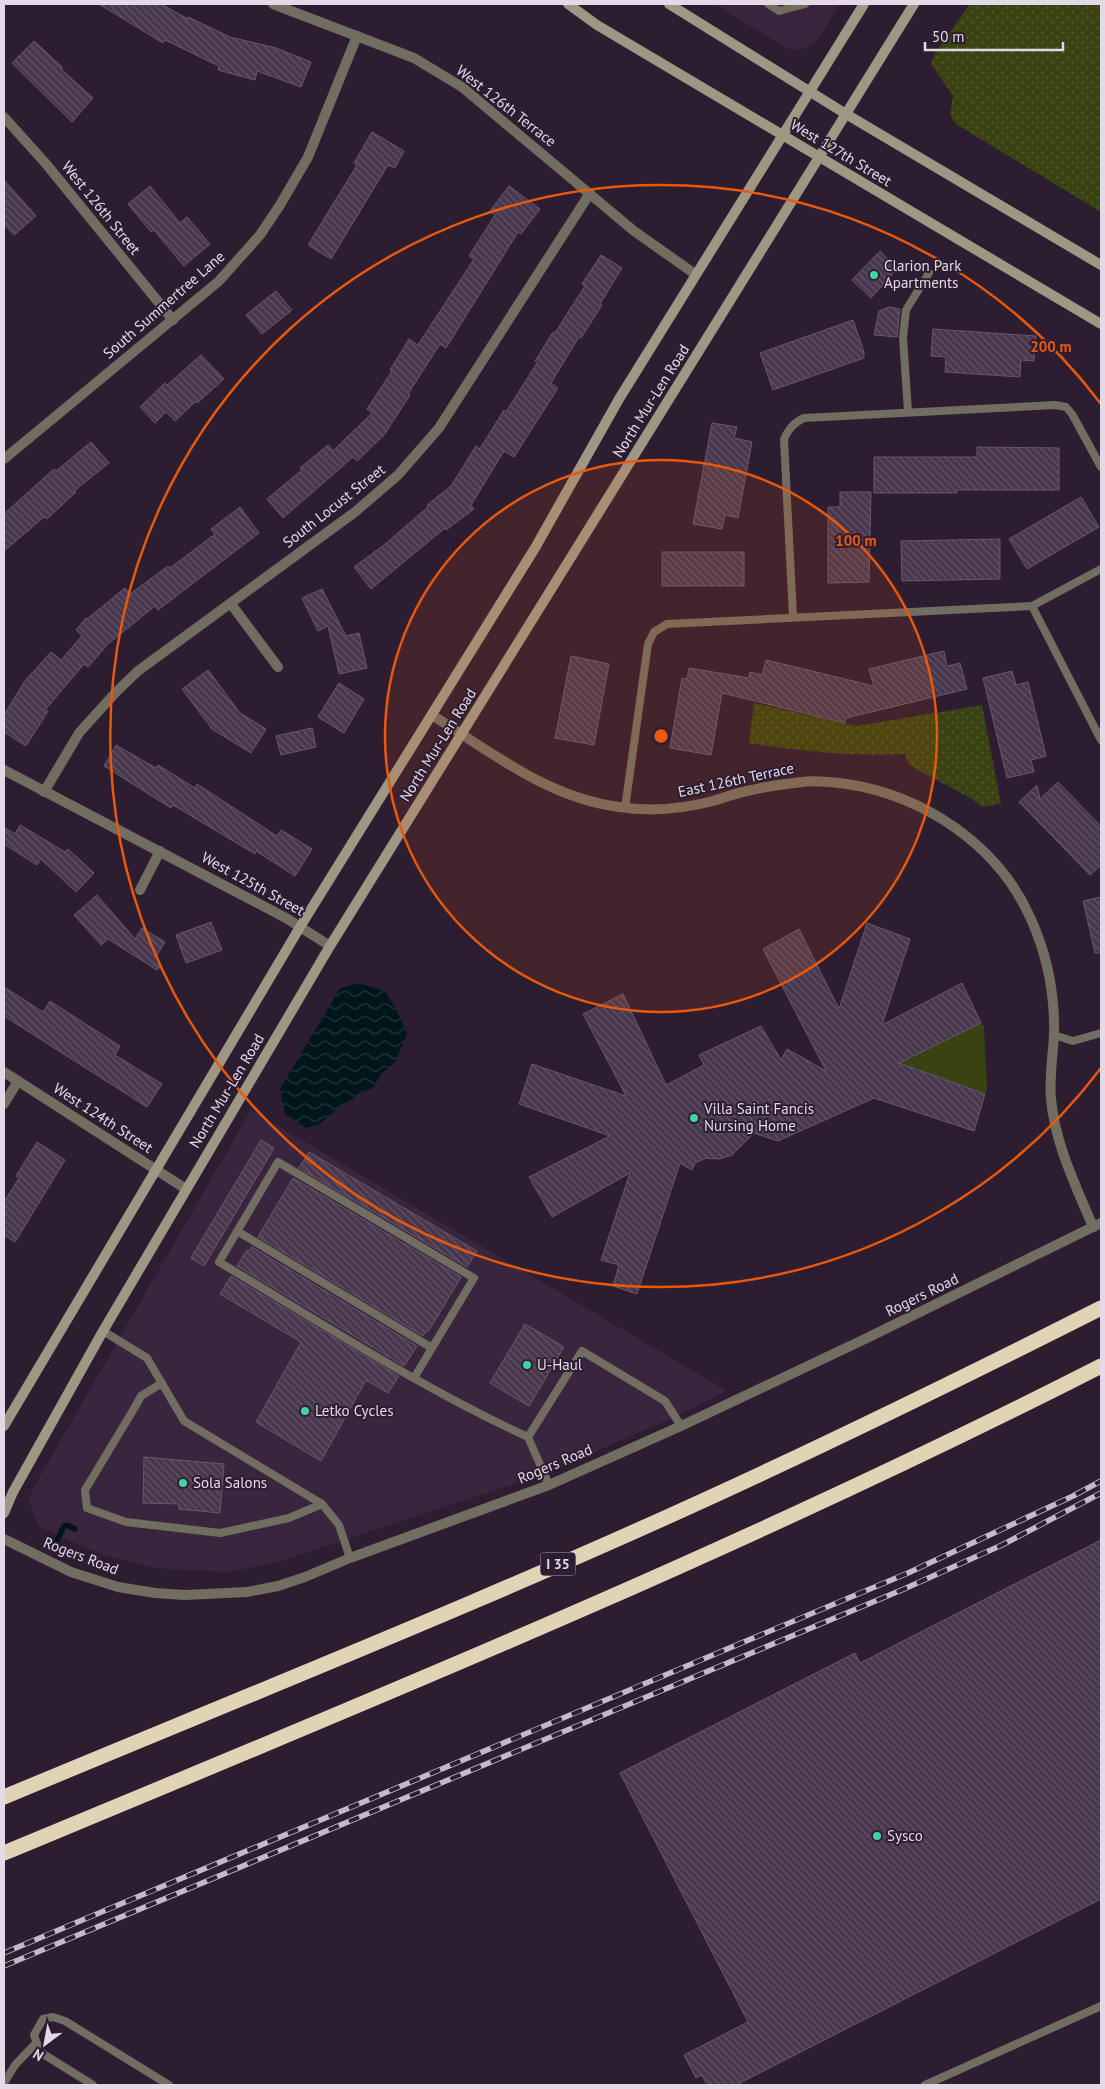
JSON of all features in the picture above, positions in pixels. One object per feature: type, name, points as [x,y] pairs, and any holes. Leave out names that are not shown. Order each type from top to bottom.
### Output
[{"type":"highway","name":"I 35","points":[[4,1797],[411,1627],[627,1534],[960,1379],[1101,1308]]},
{"type":"highway","points":[[4,1854],[425,1678],[696,1560],[782,1521],[1101,1366]]},
{"type":"main road","name":"West 127th Street","points":[[568,4],[597,25],[1101,324]]},
{"type":"main road","points":[[669,4],[846,114],[1101,265]]},
{"type":"main road","name":"North Mur-Len Road","points":[[4,1426],[300,927],[536,548],[619,398],[864,4]]},
{"type":"main road","name":"North Mur-Len Road","points":[[4,1513],[13,1492],[103,1330],[330,946],[914,4]]},
{"type":"street","name":"West 126th Terrace","points":[[273,4],[414,58],[462,87],[634,231],[695,274]]},
{"type":"street","name":"South Summertree Lane","points":[[4,459],[173,320],[219,280],[240,258],[280,206],[308,157],[357,36]]},
{"type":"street","name":"West 126th Street","points":[[4,118],[47,166],[173,320]]},
{"type":"street","name":"South Locust Street","points":[[44,792],[79,733],[138,671],[355,512],[398,475],[439,428],[590,193]]},
{"type":"street","points":[[231,604],[278,667]]},
{"type":"street","name":"East 126th Terrace","points":[[432,715],[537,782],[584,801],[644,810],[692,806],[752,790],[805,782],[832,782],[872,788],[896,795],[931,811],[952,825],[982,849],[1017,892],[1029,914],[1046,958],[1053,1008],[1054,1035],[1051,1100],[1058,1137],[1097,1225]]},
{"type":"street","name":"West 125th Street","points":[[4,770],[160,851],[300,927],[330,946]]},
{"type":"street","points":[[140,890],[160,851]]},
{"type":"street","name":"West 124th Street","points":[[4,1072],[186,1189]]},
{"type":"street","points":[[4,1104],[18,1081]]},
{"type":"street","name":"Rogers Road","points":[[4,1539],[71,1572],[118,1587],[155,1593],[185,1595],[247,1592],[278,1586],[305,1578],[350,1558],[549,1485],[681,1426],[884,1330],[1097,1225]]},
{"type":"lane","points":[[768,4],[779,11],[805,4]]},
{"type":"lane","points":[[908,412],[903,337],[906,310],[929,273]]},
{"type":"lane","points":[[793,618],[784,439],[796,421],[804,418],[1055,405],[1066,407],[1072,414],[1101,467]]},
{"type":"lane","points":[[625,808],[648,644],[654,632],[667,624],[1032,606],[1101,569]]},
{"type":"lane","points":[[1032,606],[1101,740]]},
{"type":"lane","points":[[1054,1035],[1074,1040],[1101,1033]]},
{"type":"lane","points":[[414,1378],[474,1278],[278,1162],[219,1262],[414,1378],[482,1416],[528,1437],[549,1485]]},
{"type":"lane","points":[[237,1231],[432,1348]]},
{"type":"lane","points":[[103,1330],[147,1358],[184,1420],[322,1504],[339,1525],[350,1558]]},
{"type":"lane","points":[[528,1437],[582,1351],[665,1401],[681,1426]]},
{"type":"lane","points":[[162,1383],[141,1396],[85,1490],[87,1508],[126,1522],[220,1533],[289,1518],[322,1504]]},
{"type":"lane","points":[[925,2085],[1101,2006]]},
{"type":"lane","points":[[93,2085],[40,2052],[34,2035],[42,2019],[53,2017],[65,2021],[169,2085]]},
{"type":"lane","points":[[4,2083],[15,2064],[36,2044]]},
{"type":"shaded area","points":[[715,4],[840,4],[817,40],[803,49],[788,49]]},
{"type":"shaded area","points":[[251,1110],[727,1391],[677,1416],[544,1474],[278,1562],[228,1572],[157,1568],[104,1555],[39,1526],[29,1501],[32,1490]]},
{"type":"green space","points":[[970,4],[1101,4],[1101,212],[956,124],[950,115],[953,96],[931,64],[935,53]]},
{"type":"green space","points":[[754,703],[857,726],[982,705],[1001,804],[982,807],[972,799],[909,765],[905,754],[827,753],[749,743]]},
{"type":"green space","points":[[981,1023],[984,1026],[987,1088],[985,1094],[899,1063]]},
{"type":"water","points":[[358,983],[385,991],[397,1011],[407,1034],[396,1061],[380,1075],[374,1087],[342,1105],[318,1125],[306,1128],[285,1114],[280,1089],[340,988]]},
{"type":"building","points":[[99,4],[161,4],[188,19],[188,17],[230,37],[276,48],[311,62],[301,87],[257,71],[255,80],[218,70],[219,66],[165,40],[163,43]]},
{"type":"building","points":[[34,41],[93,98],[72,122],[12,63]]},
{"type":"building","points":[[372,132],[404,151],[395,168],[388,165],[331,259],[308,245],[357,165],[354,163]]},
{"type":"building","points":[[4,180],[36,216],[14,235],[4,224]]},
{"type":"building","points":[[150,186],[180,223],[187,217],[210,244],[184,266],[154,230],[151,232],[128,204]]},
{"type":"building","points":[[509,186],[540,209],[521,234],[518,232],[446,348],[440,344],[384,435],[357,461],[353,457],[283,518],[267,499],[328,445],[333,451],[372,413],[367,409],[392,371],[390,370],[409,339],[418,345],[474,259],[469,256],[495,215],[490,211]]},
{"type":"building","name":"Clarion Park Apartments","points":[[880,251],[897,269],[871,298],[852,280]]},
{"type":"building","points":[[601,255],[622,268],[600,304],[602,305],[581,338],[579,337],[551,383],[558,388],[514,457],[504,451],[471,505],[474,509],[446,530],[445,528],[371,589],[354,567],[384,545],[428,507],[427,505],[451,486],[476,446],[480,449],[504,410],[506,412],[537,363],[535,361],[553,332],[555,333],[585,286],[582,284]]},
{"type":"building","points":[[276,291],[292,310],[262,334],[246,315]]},
{"type":"building","points":[[889,307],[900,309],[897,337],[874,335],[879,311]]},
{"type":"building","points":[[853,320],[864,352],[864,358],[773,390],[760,353]]},
{"type":"building","points":[[933,329],[1036,336],[1034,361],[1021,360],[1020,377],[945,372],[946,357],[931,356]]},
{"type":"building","points":[[201,355],[224,379],[197,403],[196,401],[175,421],[166,412],[155,423],[140,407],[165,383],[167,385]]},
{"type":"building","points":[[712,423],[737,427],[734,438],[752,442],[738,518],[725,515],[722,529],[693,524]]},
{"type":"building","points":[[91,442],[109,463],[74,491],[76,492],[47,519],[44,517],[4,551],[4,514],[54,469],[56,471]]},
{"type":"building","points":[[977,447],[1059,448],[1059,490],[957,490],[957,493],[874,493],[874,457],[977,457]]},
{"type":"building","points":[[840,492],[871,492],[869,582],[828,583],[828,507],[840,507]]},
{"type":"building","points":[[1081,497],[1099,527],[1027,569],[1009,539]]},
{"type":"building","points":[[240,507],[259,533],[158,610],[155,606],[108,644],[88,667],[84,664],[45,710],[48,711],[26,746],[4,732],[4,715],[24,682],[51,652],[61,660],[82,636],[76,630],[86,618],[125,588],[130,594],[168,566],[170,568],[215,534],[211,529]]},
{"type":"building","points":[[1000,539],[1000,579],[902,581],[901,541]]},
{"type":"building","points":[[662,552],[744,552],[744,586],[662,586]]},
{"type":"building","points":[[322,589],[346,636],[359,633],[367,668],[339,674],[328,626],[318,631],[302,598]]},
{"type":"building","points":[[944,651],[947,666],[960,663],[967,689],[846,718],[845,723],[722,693],[711,755],[670,748],[682,678],[687,679],[689,668],[749,678],[750,672],[762,675],[766,660],[874,686],[869,669]]},
{"type":"building","points":[[571,656],[609,664],[594,745],[555,738]]},
{"type":"building","points":[[208,670],[240,713],[266,729],[251,753],[212,729],[182,689]]},
{"type":"building","points":[[1012,671],[1016,685],[1028,682],[1046,756],[1031,760],[1034,772],[1007,778],[983,678]]},
{"type":"building","points":[[339,683],[364,699],[344,733],[318,717]]},
{"type":"building","points":[[312,728],[316,747],[281,755],[276,736]]},
{"type":"building","points":[[116,745],[156,768],[158,765],[195,788],[197,784],[277,836],[281,830],[312,849],[295,876],[256,851],[255,854],[173,805],[171,808],[104,766]]},
{"type":"building","points":[[1058,782],[1101,826],[1101,865],[1090,875],[1019,802],[1037,785],[1040,799]]},
{"type":"building","points":[[20,825],[65,852],[68,849],[94,873],[76,892],[41,859],[37,865],[4,844],[4,827],[15,834]]},
{"type":"building","points":[[97,895],[135,939],[142,928],[165,942],[154,960],[160,967],[157,970],[108,939],[101,945],[74,915]]},
{"type":"building","points":[[1101,897],[1101,953],[1095,953],[1083,901]]},
{"type":"building","points":[[211,922],[222,950],[186,963],[176,935]]},
{"type":"building","name":"Villa Saint Fancis Nursing Home","points":[[867,923],[910,939],[882,1025],[962,983],[981,1023],[899,1063],[985,1094],[974,1131],[874,1098],[778,1141],[754,1133],[732,1155],[720,1159],[706,1158],[695,1163],[692,1170],[680,1163],[637,1294],[613,1286],[619,1265],[601,1260],[630,1173],[552,1217],[529,1177],[610,1136],[519,1104],[532,1064],[626,1096],[583,1014],[623,994],[666,1085],[704,1065],[699,1055],[761,1026],[781,1060],[787,1049],[826,1071],[763,949],[799,929],[839,1009]]},
{"type":"building","points":[[4,987],[43,1012],[50,1001],[120,1046],[115,1055],[162,1084],[147,1107],[4,1016]]},
{"type":"building","points":[[261,1140],[274,1148],[204,1266],[191,1258]]},
{"type":"building","points":[[37,1142],[65,1160],[15,1242],[4,1235],[4,1202],[19,1178],[16,1176]]},
{"type":"building","points":[[309,1152],[477,1251],[467,1267],[299,1168]]},
{"type":"building","points":[[293,1178],[461,1277],[428,1332],[426,1331],[423,1336],[258,1237]]},
{"type":"building","points":[[252,1247],[417,1346],[404,1366],[237,1266],[247,1250],[249,1251]]},
{"type":"building","points":[[231,1276],[399,1376],[388,1393],[366,1380],[321,1461],[256,1422],[301,1342],[220,1294]]},
{"type":"building","name":"U-Haul","points":[[525,1324],[564,1347],[529,1406],[490,1383]]},
{"type":"building","name":"Sola Salons","points":[[144,1457],[224,1464],[220,1513],[179,1509],[179,1504],[143,1503]]},
{"type":"building","name":"Sysco","points":[[1101,1540],[1101,1899],[736,2085],[707,2085],[702,2075],[696,2078],[684,2055],[748,2022],[620,1773],[855,1653],[860,1663]]},
{"type":"waterway","points":[[56,1543],[64,1526],[67,1525],[75,1529]]},
{"type":"railway","points":[[4,1953],[908,1573],[1101,1481]]},
{"type":"railway","points":[[4,1966],[904,1589],[1002,1545],[1101,1493]]},
{"type":"place","name":"Clarion Park Apartments","points":[[874,275]]},
{"type":"place","name":"Villa Saint Fancis Nursing Home","points":[[694,1118]]},
{"type":"place","name":"U-Haul","points":[[527,1365]]},
{"type":"place","name":"Letko Cycles","points":[[305,1411]]},
{"type":"place","name":"Sola Salons","points":[[183,1483]]},
{"type":"place","name":"Sysco","points":[[877,1836]]}]
